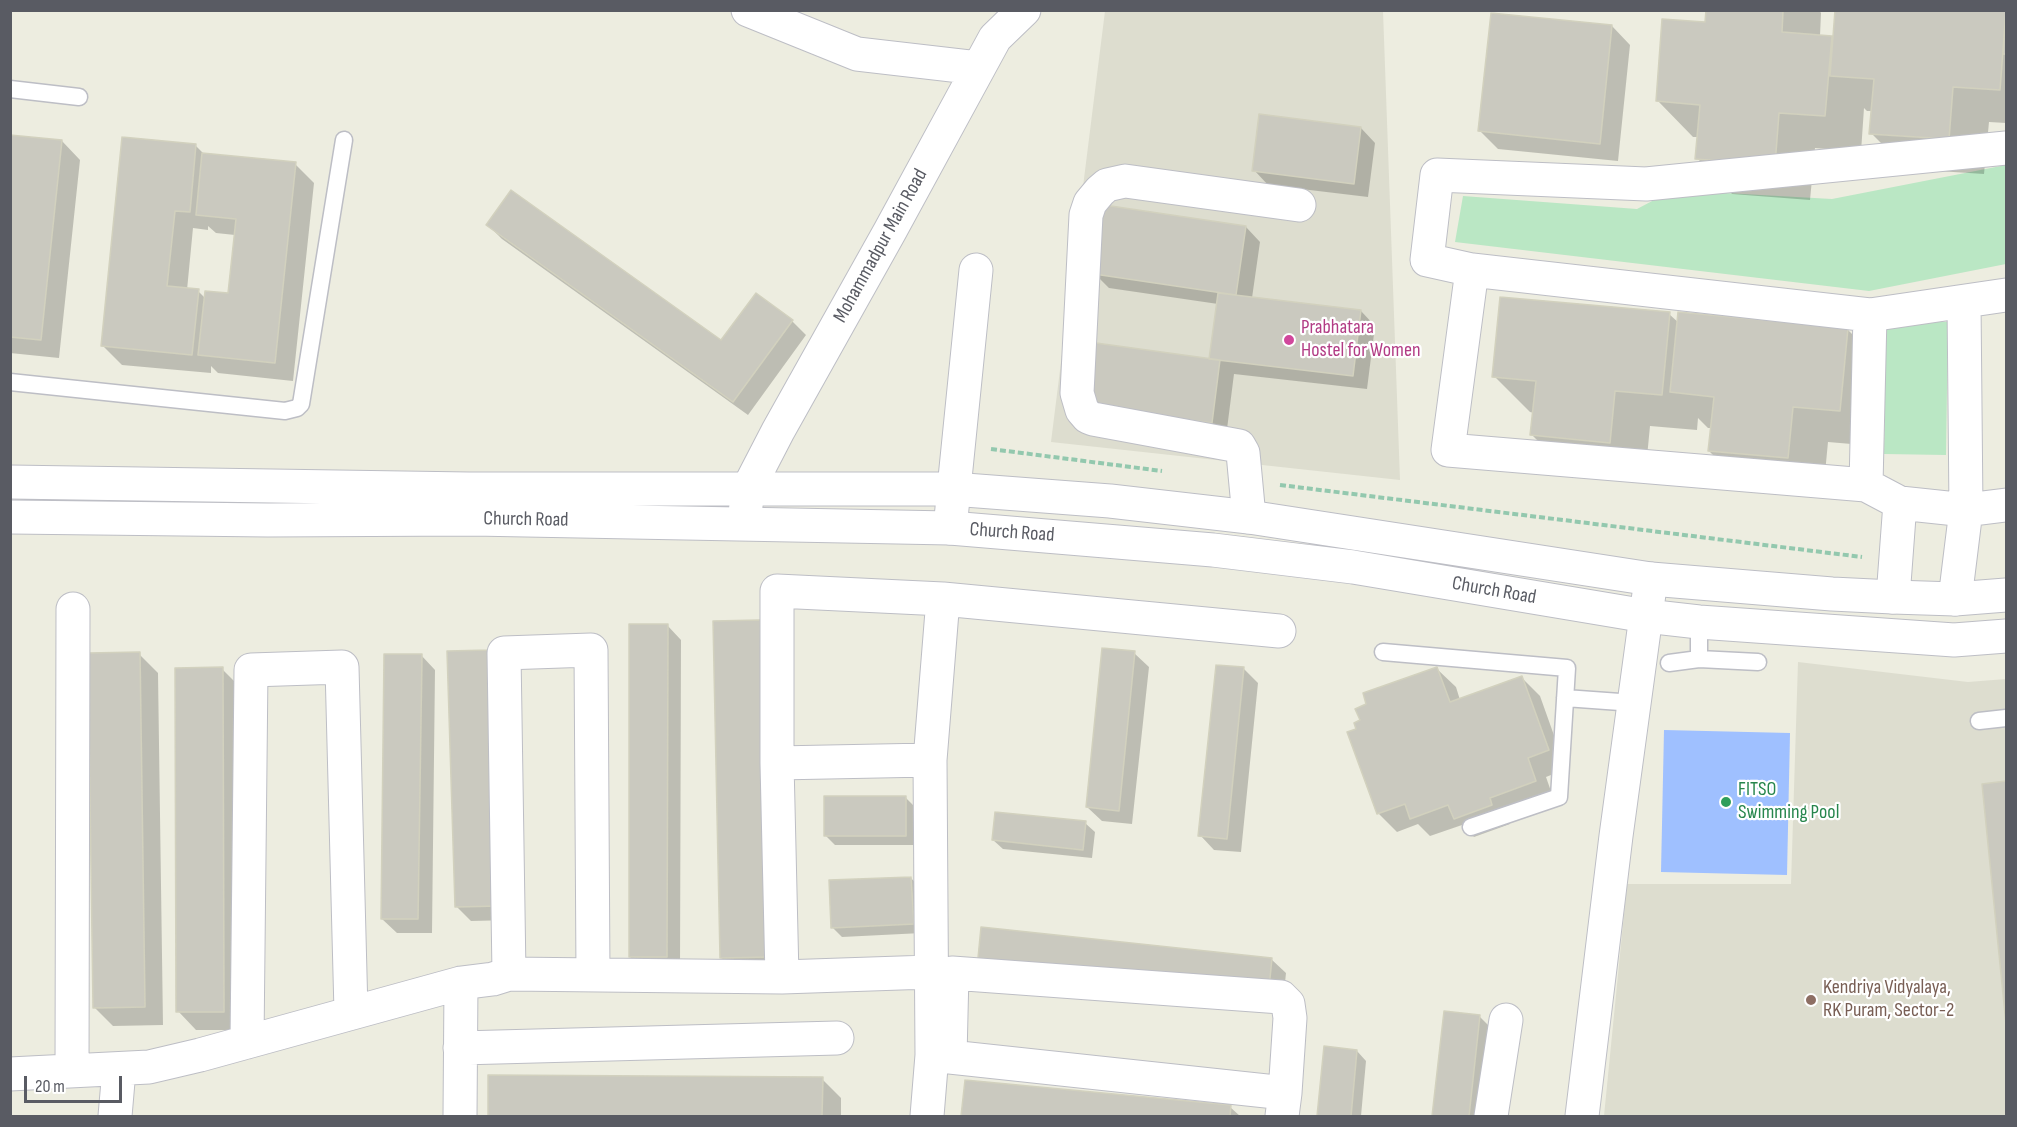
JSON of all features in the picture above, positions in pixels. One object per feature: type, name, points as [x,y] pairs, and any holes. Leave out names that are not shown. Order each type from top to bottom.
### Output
[{"type":"street","points":[[748,10],[857,54],[978,68]]},
{"type":"street","name":"Mohammadpur Main Road","points":[[748,489],[778,430],[978,68],[992,24],[1024,10]]},
{"type":"street","points":[[2007,148],[1646,184],[1437,175],[1427,260],[1472,270],[1870,315],[2007,295]]},
{"type":"street","points":[[1248,517],[1243,453],[1239,446],[1094,419],[1088,417],[1082,410],[1077,393],[1086,215],[1090,203],[1100,190],[1107,185],[1125,181],[1299,205]]},
{"type":"street","points":[[950,528],[952,489],[976,270]]},
{"type":"street","points":[[1472,270],[1448,450],[1866,485],[1900,503],[1966,510],[2007,505]]},
{"type":"street","points":[[1955,599],[1966,510],[1964,302]]},
{"type":"street","points":[[1866,485],[1870,315]]},
{"type":"street","name":"Church Road","points":[[10,483],[469,489],[952,489],[1110,501],[1248,517],[1652,579],[1893,597],[1955,599],[2007,595]]},
{"type":"street","points":[[744,522],[748,489]]},
{"type":"street","points":[[1893,597],[1900,503]]},
{"type":"street","name":"Church Road","points":[[10,517],[744,522],[950,528],[1213,550],[1341,566],[1646,616],[1699,622],[1954,640],[2007,636]]},
{"type":"street","points":[[1582,1116],[1634,702],[1652,579]]},
{"type":"street","points":[[782,977],[777,763],[777,591],[943,599],[1279,632]]},
{"type":"street","points":[[927,1116],[937,987],[930,760],[943,599]]},
{"type":"street","points":[[72,1071],[73,609]]},
{"type":"street","points":[[509,974],[504,653],[591,650],[593,975]]},
{"type":"street","points":[[247,1042],[251,670],[342,667],[351,1012]]},
{"type":"street","points":[[777,763],[930,760]]},
{"type":"street","points":[[10,1074],[149,1067],[461,983],[493,979],[509,974],[782,977],[937,987],[952,973],[1281,997],[1288,1004],[1290,1018],[1284,1105],[950,1057],[937,987]]},
{"type":"street","points":[[460,1116],[461,983]]},
{"type":"street","points":[[1491,1116],[1506,1020]]},
{"type":"street","points":[[460,1048],[837,1038]]},
{"type":"street","points":[[115,1116],[119,1070]]},
{"type":"lane","points":[[10,89],[79,97]]},
{"type":"lane","points":[[10,382],[285,411],[297,408],[302,404],[344,140]]},
{"type":"lane","points":[[1699,622],[1699,659]]},
{"type":"lane","points":[[1383,652],[1567,668],[1559,797],[1471,827]]},
{"type":"lane","points":[[1669,663],[1699,659],[1758,662]]},
{"type":"lane","points":[[1565,698],[1634,702]]},
{"type":"lane","points":[[1979,721],[2007,718]]},
{"type":"path","points":[[957,445],[1165,471]]},
{"type":"path","points":[[1245,481],[1896,561]]},
{"type":"shaded area","points":[[1105,11],[1383,11],[1400,480],[1051,442]]},
{"type":"shaded area","name":"Kendriya Vidyalaya, RK Puram, Sector-2","points":[[1798,662],[1968,682],[2006,679],[2006,1116],[1604,1116],[1627,884],[1791,884]]},
{"type":"green space","points":[[2006,165],[2006,264],[1869,291],[1455,242],[1463,196],[1637,209],[1673,190],[1832,199]]},
{"type":"green space","points":[[1886,322],[1948,322],[1946,455],[1884,454]]},
{"type":"water","name":"FITSO Swimming Pool","points":[[1664,730],[1790,733],[1787,875],[1661,872]]},
{"type":"building","points":[[1706,10],[1783,10],[1782,32],[1832,36],[1825,116],[1779,113],[1775,165],[1695,159],[1700,105],[1656,101],[1662,19],[1705,22]]},
{"type":"building","points":[[1835,10],[2006,10],[2000,90],[1953,87],[1949,139],[1869,134],[1874,79],[1830,76]]},
{"type":"building","points":[[2006,11],[2006,54],[2003,54]]},
{"type":"building","points":[[1491,13],[1612,25],[1600,144],[1478,131]]},
{"type":"building","points":[[1259,114],[1361,127],[1354,184],[1252,171]]},
{"type":"building","points":[[10,135],[62,140],[41,340],[10,337]]},
{"type":"building","points":[[122,137],[196,144],[190,212],[175,211],[167,286],[199,289],[192,355],[101,346]]},
{"type":"building","points":[[202,153],[296,162],[275,363],[198,355],[205,291],[228,293],[236,219],[196,215]]},
{"type":"building","points":[[511,190],[721,340],[756,293],[793,320],[733,402],[486,225]]},
{"type":"building","points":[[1104,205],[1246,226],[1236,295],[1094,274]]},
{"type":"building","points":[[1218,293],[1361,310],[1353,376],[1209,359]]},
{"type":"building","points":[[1500,297],[1670,312],[1662,395],[1615,391],[1610,443],[1530,435],[1536,381],[1492,377]]},
{"type":"building","points":[[1678,312],[1848,328],[1840,411],[1793,407],[1788,458],[1708,451],[1714,397],[1670,392]]},
{"type":"building","points":[[1096,343],[1220,360],[1212,423],[1086,406]]},
{"type":"building","points":[[760,620],[768,957],[720,958],[713,621]]},
{"type":"building","points":[[629,624],[668,624],[667,957],[629,957]]},
{"type":"building","points":[[1102,648],[1135,651],[1119,811],[1086,807]]},
{"type":"building","points":[[490,650],[498,906],[455,907],[447,651]]},
{"type":"building","points":[[140,652],[145,1007],[93,1008],[88,653]]},
{"type":"building","points":[[384,654],[422,654],[418,919],[381,919]]},
{"type":"building","points":[[1216,665],[1244,667],[1227,839],[1198,836]]},
{"type":"building","points":[[223,667],[224,1012],[176,1012],[175,668]]},
{"type":"building","points":[[1437,667],[1450,702],[1522,676],[1549,750],[1528,758],[1536,781],[1490,798],[1492,805],[1454,819],[1448,805],[1410,819],[1405,804],[1377,814],[1347,732],[1356,729],[1354,723],[1360,720],[1355,709],[1366,704],[1363,693]]},
{"type":"building","points":[[2006,781],[2006,1024],[1982,784]]},
{"type":"building","points":[[824,796],[906,796],[906,836],[824,836]]},
{"type":"building","points":[[995,812],[1086,821],[1083,850],[992,840]]},
{"type":"building","points":[[911,877],[914,924],[831,928],[829,880]]},
{"type":"building","points":[[981,927],[1272,958],[1269,988],[978,958]]},
{"type":"building","points":[[1444,1011],[1480,1015],[1469,1116],[1432,1116]]},
{"type":"building","points":[[1324,1046],[1357,1050],[1351,1116],[1317,1116]]},
{"type":"building","points":[[488,1075],[823,1077],[822,1116],[488,1116]]},
{"type":"building","points":[[965,1080],[1231,1105],[1230,1116],[961,1116]]},
{"type":"place","name":"Prabhatara Hostel for Women","points":[[1289,340]]},
{"type":"place","name":"FITSO Swimming Pool","points":[[1726,802]]},
{"type":"place","name":"Kendriya Vidyalaya, RK Puram, Sector-2","points":[[1811,1000]]}]
